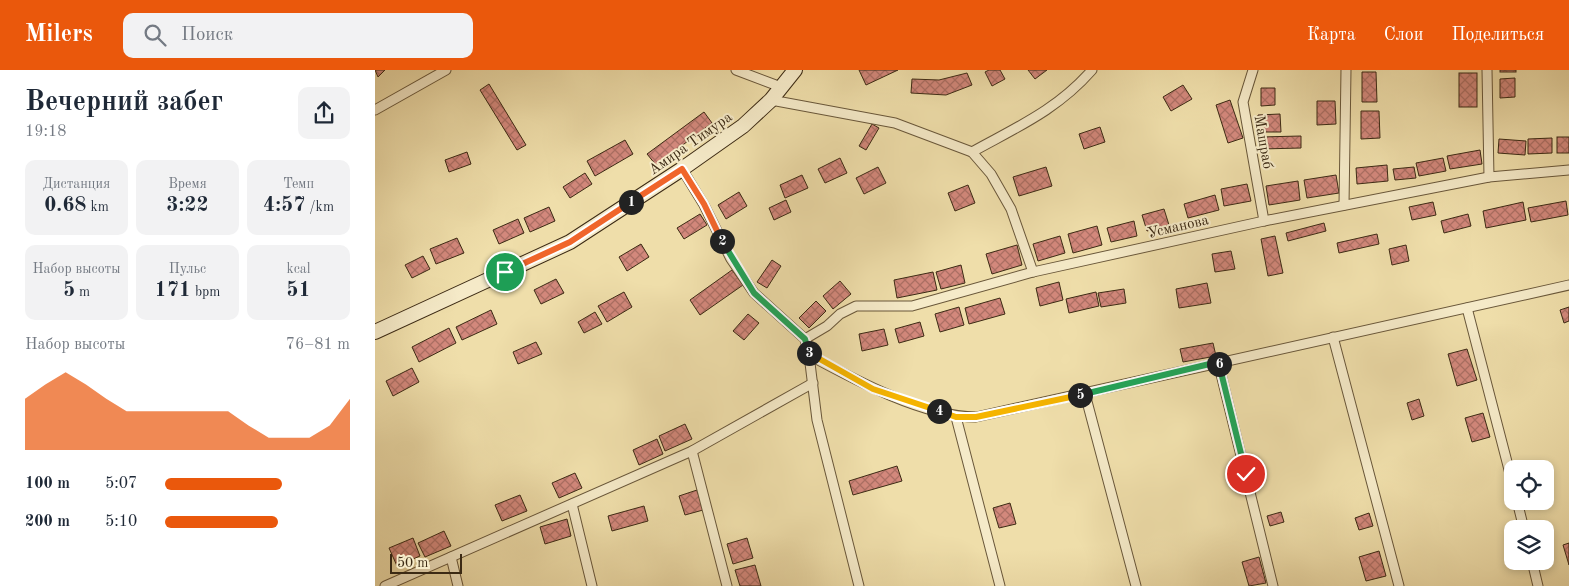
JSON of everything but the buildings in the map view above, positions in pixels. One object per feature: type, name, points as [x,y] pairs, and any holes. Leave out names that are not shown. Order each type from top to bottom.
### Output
[{"type":"street","points":[[375,110],[446,70]]},
{"type":"street","points":[[736,70],[781,87]]},
{"type":"street","name":"Амира Тимура","points":[[375,332],[570,242],[682,169],[743,126],[771,100],[795,70]]},
{"type":"street","points":[[972,152],[1051,108],[1073,92],[1091,70]]},
{"type":"street","name":"Машраб","points":[[1253,70],[1243,102],[1264,221]]},
{"type":"street","points":[[1344,205],[1346,70]]},
{"type":"street","points":[[1487,70],[1489,177]]},
{"type":"street","points":[[771,100],[895,123],[972,152],[991,174],[1011,209],[1033,272]]},
{"type":"street","points":[[682,169],[704,204],[731,259],[754,293],[805,339],[817,420],[859,586]]},
{"type":"street","name":"Усманова","points":[[805,339],[827,326],[840,314],[856,306],[912,306],[1033,272],[1264,221],[1489,177],[1569,170]]},
{"type":"street","points":[[809,356],[873,389],[956,417],[976,417],[1569,285]]},
{"type":"street","points":[[1467,308],[1507,460]]},
{"type":"street","points":[[1333,336],[1399,586]]},
{"type":"street","points":[[1218,362],[1273,586]]},
{"type":"street","points":[[385,586],[692,451],[813,383]]},
{"type":"street","points":[[1085,394],[1136,586]]},
{"type":"street","points":[[956,417],[1000,586]]},
{"type":"street","points":[[692,451],[727,586]]},
{"type":"street","points":[[572,504],[592,586]]},
{"type":"street","points":[[451,557],[458,586]]},
{"type":"street","points":[[1534,570],[1538,586]]},
{"type":"route","points":[[505,272],[570,242],[682,169],[704,204],[731,259],[754,293],[805,339],[809,356],[873,389],[956,417],[976,417],[1085,394],[1218,362],[1246,474]]}]
